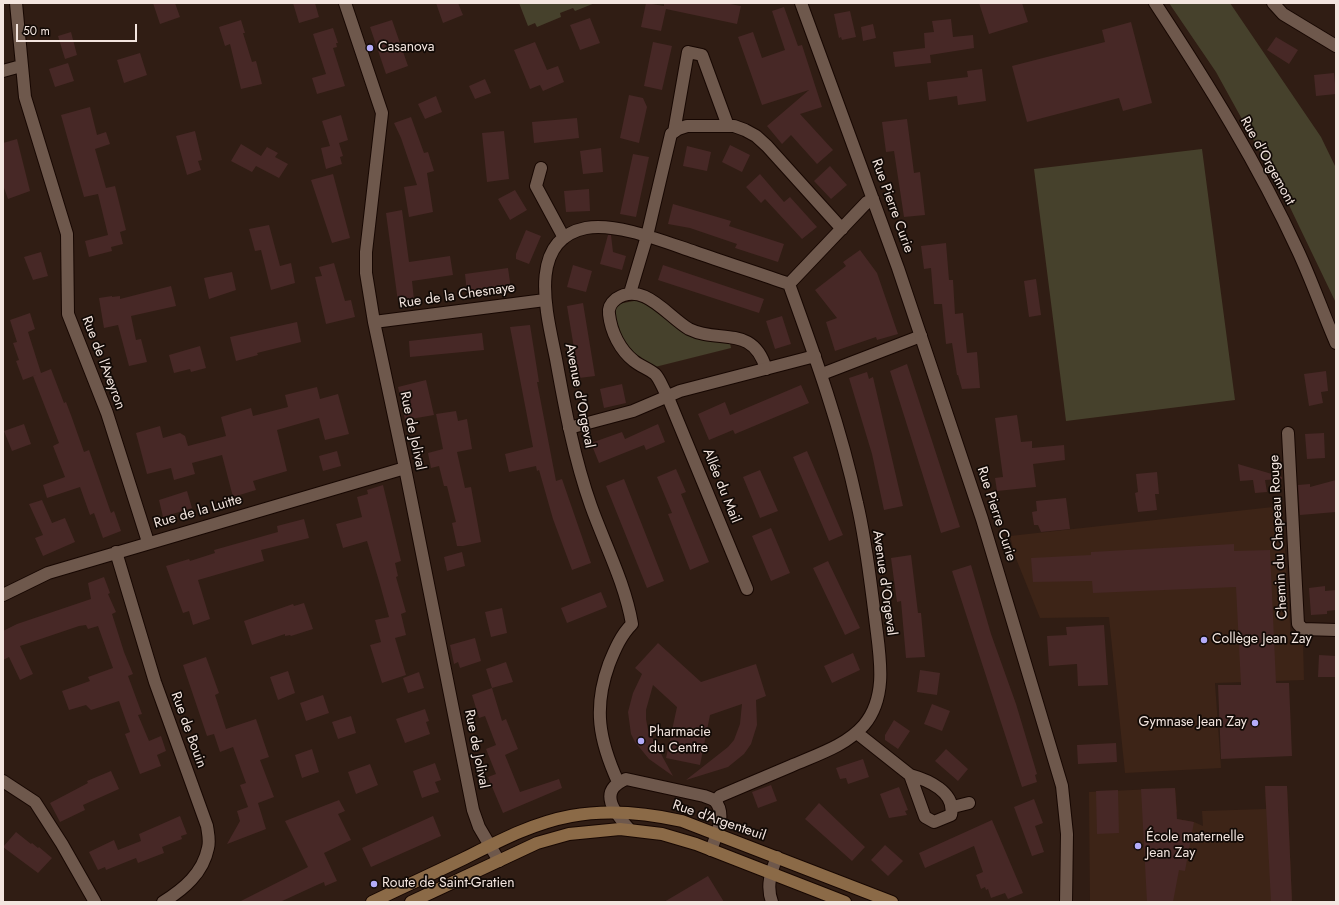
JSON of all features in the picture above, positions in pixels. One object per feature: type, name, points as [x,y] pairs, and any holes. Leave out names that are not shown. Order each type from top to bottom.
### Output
[{"type":"main road","name":"Rue d'Argenteuil","points":[[490,845],[539,824],[572,816],[614,812],[667,818],[717,833],[892,902]]},
{"type":"main road","name":"Rue d'Argenteuil","points":[[499,861],[530,846],[552,838],[594,831],[630,830],[668,835],[845,902]]},
{"type":"main road","points":[[372,902],[490,845]]},
{"type":"main road","points":[[411,902],[499,861]]},
{"type":"street","name":"Rue de l'Aveyron","points":[[16,3],[25,97],[67,234],[68,314],[109,420],[148,542]]},
{"type":"street","name":"Rue de Jolival","points":[[345,3],[382,113],[366,252],[366,273],[374,322],[405,468],[473,810],[499,861]]},
{"type":"street","name":"Rue Pierre Curie","points":[[802,3],[854,144],[921,336],[982,518],[1062,786],[1068,834],[1066,902]]},
{"type":"street","name":"Rue d'Orgemont","points":[[1155,3],[1194,62],[1256,169],[1298,251],[1336,344]]},
{"type":"street","points":[[1273,3],[1283,14],[1336,46]]},
{"type":"street","points":[[674,132],[688,52],[702,55],[728,126]]},
{"type":"street","points":[[3,71],[21,66]]},
{"type":"street","points":[[766,369],[762,357],[756,348],[748,343],[734,338],[689,328],[643,296],[630,293],[647,236],[671,134],[687,126],[728,126],[745,130],[756,136],[842,229]]},
{"type":"street","points":[[540,168],[536,186],[564,238]]},
{"type":"street","points":[[789,284],[867,202],[873,200]]},
{"type":"street","name":"Avenue d'Orgeval","points":[[618,782],[602,738],[598,716],[600,694],[613,654],[624,633],[632,624],[626,596],[579,470],[569,428],[545,300],[544,278],[546,266],[552,253],[564,238],[586,228],[604,227],[647,236],[789,284],[822,374],[839,430],[858,504],[870,574],[881,672],[877,705],[865,724],[857,733],[829,750],[720,796],[715,801]]},
{"type":"street","name":"Allée du Mail","points":[[630,293],[618,298],[610,304],[608,312],[615,338],[634,361],[656,375],[667,395],[747,589]]},
{"type":"street","name":"Rue de la Chesnaye","points":[[374,322],[545,300]]},
{"type":"street","points":[[822,374],[921,336]]},
{"type":"street","points":[[569,428],[633,411],[667,395],[815,356]]},
{"type":"street","name":"Chemin du Chapeau Rouge","points":[[1288,433],[1298,624],[1303,629],[1336,630]]},
{"type":"street","name":"Rue de la Luitte","points":[[3,595],[48,572],[405,468]]},
{"type":"street","name":"Rue de Bouin","points":[[116,552],[155,682],[207,826],[209,846],[203,864],[192,879],[178,892],[163,902]]},
{"type":"street","points":[[857,733],[910,775],[928,780],[952,800],[953,807],[951,815],[934,822],[925,817],[910,775]]},
{"type":"street","points":[[630,830],[614,812],[610,799],[612,789],[618,782],[626,779],[704,796],[715,801],[719,808],[721,821],[711,850]]},
{"type":"street","points":[[3,781],[35,802],[59,838],[95,902]]},
{"type":"street","points":[[953,807],[969,803]]},
{"type":"street","name":"Rue d'Argenteuil","points":[[770,873],[777,857]]},
{"type":"street","points":[[770,873],[769,886],[772,902]]},
{"type":"shaded area","points":[[519,3],[595,3],[575,11],[573,8],[560,13],[561,17],[537,27],[535,23],[528,26]]},
{"type":"shaded area","points":[[1169,3],[1230,3],[1321,137],[1336,168],[1336,303],[1286,199],[1216,72]]},
{"type":"shaded area","points":[[1202,149],[1235,400],[1066,421],[1034,169]]},
{"type":"shaded area","points":[[639,300],[730,343],[731,348],[651,368],[636,357],[617,334],[612,309],[618,304]]},
{"type":"shaded area","name":"Collège Jean Zay","points":[[1282,506],[1291,638],[1303,642],[1304,680],[1215,683],[1221,768],[1125,773],[1109,617],[1040,618],[1015,556],[1010,536]]},
{"type":"shaded area","points":[[1265,786],[1287,786],[1292,902],[1090,902],[1089,792],[1175,788],[1177,812],[1172,812],[1172,818],[1194,822],[1203,826],[1202,811],[1266,809]]},
{"type":"building","points":[[153,3],[175,3],[180,17],[160,24]]},
{"type":"building","points":[[293,3],[315,3],[319,17],[299,23]]},
{"type":"building","points":[[436,3],[458,3],[463,15],[443,23]]},
{"type":"building","points":[[646,3],[664,6],[664,3],[725,3],[741,6],[737,24],[666,9],[661,31],[641,27]]},
{"type":"building","points":[[979,3],[1022,3],[1028,22],[989,34]]},
{"type":"building","points":[[784,7],[798,46],[802,45],[822,107],[800,114],[833,150],[817,164],[791,135],[782,144],[767,126],[809,90],[762,105],[738,37],[753,32],[762,58],[785,50],[772,11]]},
{"type":"building","points":[[850,11],[856,37],[842,40],[841,37],[839,38],[834,14]]},
{"type":"building","points":[[590,18],[600,43],[580,50],[570,25]]},
{"type":"building","points":[[951,19],[953,37],[973,35],[974,48],[930,55],[931,63],[895,67],[893,52],[925,48],[924,33],[934,32],[932,21]]},
{"type":"building","points":[[241,20],[245,33],[243,33],[252,62],[256,61],[262,84],[241,89],[230,44],[225,46],[219,27]]},
{"type":"building","points":[[392,20],[408,66],[386,74],[370,27]]},
{"type":"building","points":[[1131,22],[1152,103],[1123,111],[1119,98],[1027,122],[1012,66],[1105,42],[1102,30]]},
{"type":"building","points":[[873,24],[876,38],[863,41],[861,27]]},
{"type":"building","points":[[333,28],[338,43],[336,43],[337,47],[333,48],[345,86],[317,94],[312,78],[326,74],[313,34]]},
{"type":"building","points":[[71,32],[77,55],[65,59],[58,36]]},
{"type":"building","points":[[1276,37],[1298,50],[1289,64],[1267,50]]},
{"type":"building","points":[[535,42],[547,70],[558,66],[564,82],[543,91],[540,85],[530,89],[514,50]]},
{"type":"building","points":[[653,42],[672,46],[662,90],[644,86]]},
{"type":"building","points":[[140,53],[147,75],[124,83],[117,60]]},
{"type":"building","points":[[68,63],[74,81],[55,87],[49,69]]},
{"type":"building","points":[[982,69],[986,101],[958,105],[957,96],[929,100],[927,82],[968,77],[967,71]]},
{"type":"building","points":[[1334,73],[1336,94],[1316,96],[1314,75]]},
{"type":"building","points":[[485,79],[491,93],[475,99],[469,86]]},
{"type":"building","points":[[629,95],[643,98],[647,107],[639,143],[620,138]]},
{"type":"building","points":[[436,96],[442,112],[425,119],[418,104]]},
{"type":"building","points":[[90,107],[97,135],[106,132],[110,144],[95,149],[106,188],[115,186],[126,230],[120,232],[123,244],[111,247],[112,251],[89,257],[85,241],[108,235],[98,194],[84,197],[61,115]]},
{"type":"building","points":[[341,115],[348,140],[339,143],[343,156],[340,157],[342,164],[326,169],[321,148],[330,146],[322,121]]},
{"type":"building","points":[[411,117],[424,153],[428,152],[434,171],[427,173],[433,212],[409,217],[404,187],[417,185],[401,138],[394,123]]},
{"type":"building","points":[[577,118],[579,138],[534,143],[532,122]]},
{"type":"building","points":[[907,119],[914,173],[920,172],[925,215],[904,217],[894,151],[886,152],[882,122]]},
{"type":"building","points":[[195,131],[202,160],[198,161],[201,170],[187,175],[176,136]]},
{"type":"building","points":[[504,131],[509,179],[487,182],[482,133]]},
{"type":"building","points":[[17,139],[30,191],[8,199],[3,185],[3,143]]},
{"type":"building","points":[[241,144],[261,156],[267,147],[278,153],[275,157],[288,164],[279,178],[256,166],[252,172],[231,161]]},
{"type":"building","points":[[730,145],[750,155],[742,172],[722,162]]},
{"type":"building","points":[[687,146],[711,152],[707,171],[683,166]]},
{"type":"building","points":[[601,148],[603,172],[583,174],[580,151]]},
{"type":"building","points":[[633,154],[649,157],[636,217],[620,214]]},
{"type":"building","points":[[830,166],[847,185],[831,199],[814,181]]},
{"type":"building","points":[[333,174],[350,238],[332,243],[311,180]]},
{"type":"building","points":[[760,174],[784,202],[790,197],[817,227],[802,239],[765,199],[761,203],[746,187]]},
{"type":"building","points":[[589,189],[590,211],[566,212],[564,191]]},
{"type":"building","points":[[515,190],[527,210],[510,220],[498,199]]},
{"type":"building","points":[[673,204],[731,221],[729,226],[784,244],[778,262],[735,248],[737,244],[690,228],[668,224]]},
{"type":"building","points":[[402,210],[409,262],[450,256],[453,275],[412,281],[414,300],[398,302],[386,213]]},
{"type":"building","points":[[269,225],[280,266],[291,263],[295,283],[271,290],[261,250],[255,251],[249,229]]},
{"type":"building","points":[[526,230],[541,236],[529,264],[516,259],[516,254]]},
{"type":"building","points":[[608,235],[611,235],[613,252],[626,256],[622,270],[600,264]]},
{"type":"building","points":[[946,243],[949,280],[953,280],[955,314],[963,313],[967,353],[977,352],[980,388],[962,389],[957,375],[952,343],[946,344],[942,304],[934,304],[931,268],[924,269],[921,246]]},
{"type":"building","points":[[860,250],[877,273],[898,334],[877,340],[876,337],[835,351],[826,322],[837,318],[815,290],[846,266],[843,262]]},
{"type":"building","points":[[41,252],[48,276],[33,280],[24,257]]},
{"type":"building","points":[[334,263],[345,301],[351,300],[355,317],[326,324],[315,277],[322,276],[319,267]]},
{"type":"building","points":[[573,265],[592,271],[586,292],[567,287]]},
{"type":"building","points":[[663,265],[764,299],[759,313],[658,280]]},
{"type":"building","points":[[508,268],[511,289],[467,293],[465,274]]},
{"type":"building","points":[[232,272],[236,290],[209,299],[204,278]]},
{"type":"building","points":[[1036,279],[1041,315],[1029,317],[1024,281]]},
{"type":"building","points":[[171,286],[176,306],[131,316],[136,340],[141,339],[147,362],[129,366],[118,325],[104,328],[99,298],[120,296],[120,299]]},
{"type":"building","points":[[583,303],[595,376],[579,378],[567,306]]},
{"type":"building","points":[[30,313],[35,329],[28,332],[41,373],[51,369],[64,403],[66,402],[84,452],[89,450],[111,513],[114,511],[121,531],[103,538],[94,513],[90,515],[80,487],[47,498],[43,485],[65,477],[53,446],[59,443],[33,376],[23,380],[16,361],[19,360],[13,343],[17,342],[10,320]]},
{"type":"building","points":[[782,316],[791,344],[775,349],[766,321]]},
{"type":"building","points":[[297,322],[301,342],[257,353],[258,355],[236,361],[230,337]]},
{"type":"building","points":[[530,325],[539,382],[537,382],[556,481],[562,479],[591,563],[572,570],[553,519],[539,470],[537,471],[536,466],[509,472],[505,454],[533,447],[510,327]]},
{"type":"building","points":[[482,333],[484,350],[410,357],[409,341]]},
{"type":"building","points":[[200,346],[206,368],[191,372],[190,369],[174,373],[169,355]]},
{"type":"building","points":[[907,364],[960,527],[941,533],[890,371]]},
{"type":"building","points":[[1326,371],[1328,391],[1321,392],[1323,403],[1309,406],[1304,374]]},
{"type":"building","points":[[867,372],[869,379],[873,377],[903,506],[884,510],[872,454],[849,378]]},
{"type":"building","points":[[426,380],[434,415],[405,420],[398,387]]},
{"type":"building","points":[[622,384],[626,403],[604,408],[600,389]]},
{"type":"building","points":[[801,385],[809,403],[735,434],[733,430],[709,440],[698,414],[725,402],[730,415]]},
{"type":"building","points":[[317,387],[320,399],[338,394],[349,434],[325,440],[319,418],[277,430],[287,471],[253,481],[256,490],[233,497],[222,455],[192,463],[195,474],[174,480],[171,468],[147,474],[136,433],[160,426],[163,438],[180,433],[185,436],[188,446],[226,436],[221,417],[251,408],[253,416],[288,407],[285,395]]},
{"type":"building","points":[[456,411],[458,421],[467,419],[472,449],[457,452],[465,488],[471,487],[481,542],[463,546],[457,546],[452,523],[456,522],[447,486],[444,486],[439,466],[431,468],[428,453],[443,449],[436,414]]},
{"type":"building","points":[[1017,415],[1021,442],[1032,441],[1032,448],[1064,445],[1065,460],[1033,464],[1036,487],[997,491],[995,478],[1003,477],[995,418]]},
{"type":"building","points":[[24,424],[31,444],[12,451],[4,431]]},
{"type":"building","points":[[658,424],[665,442],[646,450],[644,445],[599,463],[591,443],[622,432],[625,439]]},
{"type":"building","points":[[1324,433],[1325,458],[1307,459],[1305,434]]},
{"type":"building","points":[[337,451],[341,466],[323,471],[319,456]]},
{"type":"building","points":[[807,451],[843,535],[829,541],[793,457]]},
{"type":"building","points":[[1238,464],[1282,477],[1282,479],[1265,480],[1267,492],[1255,493],[1253,480],[1240,481]]},
{"type":"building","points":[[676,469],[686,492],[681,494],[709,562],[690,570],[668,514],[672,513],[657,477]]},
{"type":"building","points":[[760,470],[778,511],[760,518],[743,477]]},
{"type":"building","points":[[1157,472],[1159,494],[1155,494],[1157,510],[1138,512],[1135,493],[1138,492],[1136,474]]},
{"type":"building","points":[[624,479],[664,581],[647,588],[606,486]]},
{"type":"building","points":[[1336,480],[1336,512],[1300,515],[1298,485],[1310,484],[1310,487]]},
{"type":"building","points":[[383,485],[401,561],[395,563],[398,576],[396,577],[406,612],[401,614],[406,635],[395,638],[406,675],[382,683],[370,645],[381,642],[375,620],[389,617],[379,581],[367,541],[343,548],[336,524],[362,517],[357,497],[368,494],[367,490]]},
{"type":"building","points":[[187,491],[192,508],[163,517],[159,500]]},
{"type":"building","points":[[1066,498],[1070,529],[1041,532],[1038,525],[1034,525],[1032,512],[1037,511],[1036,501]]},
{"type":"building","points":[[42,500],[52,523],[65,518],[75,542],[43,556],[35,538],[43,535],[29,504]]},
{"type":"building","points":[[304,519],[309,538],[261,550],[264,561],[198,580],[210,619],[193,625],[189,611],[183,613],[166,566],[189,559],[190,561],[215,553],[214,550],[278,532],[277,526]]},
{"type":"building","points":[[771,528],[790,573],[771,581],[752,536]]},
{"type":"building","points":[[1234,544],[1234,551],[1270,550],[1276,683],[1289,683],[1292,756],[1221,759],[1218,685],[1241,685],[1236,587],[1093,593],[1092,581],[1033,582],[1031,558],[1091,555],[1091,552]]},
{"type":"building","points":[[462,552],[465,566],[447,571],[444,557]]},
{"type":"building","points":[[911,555],[918,613],[921,613],[925,657],[906,658],[901,601],[897,602],[891,558]]},
{"type":"building","points":[[828,561],[860,628],[845,635],[813,568]]},
{"type":"building","points":[[971,565],[991,634],[1016,704],[1037,774],[1035,775],[1037,782],[1022,787],[952,571]]},
{"type":"building","points":[[104,577],[110,593],[108,594],[116,612],[112,614],[124,652],[133,674],[128,676],[142,714],[138,715],[149,741],[161,736],[166,751],[157,755],[161,766],[140,774],[125,734],[130,732],[119,701],[91,710],[86,705],[69,710],[62,691],[90,681],[88,677],[113,668],[98,626],[88,629],[86,625],[79,626],[20,646],[33,674],[20,680],[9,657],[3,660],[3,631],[17,624],[91,599],[88,583]]},
{"type":"building","points":[[1325,586],[1325,591],[1336,590],[1336,610],[1327,611],[1327,614],[1311,615],[1309,588]]},
{"type":"building","points":[[601,592],[607,607],[567,623],[561,608]]},
{"type":"building","points":[[304,603],[313,629],[291,636],[285,636],[285,634],[252,645],[244,621],[293,604],[294,606]]},
{"type":"building","points":[[502,608],[507,633],[491,637],[485,612]]},
{"type":"building","points":[[1104,625],[1108,685],[1078,686],[1077,664],[1049,666],[1047,636],[1067,635],[1066,627]]},
{"type":"building","points":[[475,638],[481,661],[460,668],[458,662],[454,664],[450,645]]},
{"type":"building","points":[[658,643],[701,682],[756,664],[766,696],[756,700],[757,725],[751,744],[744,754],[728,767],[686,780],[728,747],[734,740],[740,724],[742,704],[710,715],[700,765],[666,758],[677,707],[653,685],[646,710],[648,730],[673,776],[649,759],[635,742],[631,734],[628,712],[633,693],[642,674],[635,668]]},
{"type":"building","points":[[853,653],[860,670],[832,683],[824,666]]},
{"type":"building","points":[[1319,655],[1336,656],[1336,677],[1318,677]]},
{"type":"building","points":[[206,657],[219,693],[215,695],[226,729],[256,719],[269,757],[260,760],[274,797],[258,803],[266,829],[227,844],[240,821],[237,811],[248,807],[240,785],[246,783],[233,747],[220,752],[214,734],[207,736],[183,665]]},
{"type":"building","points":[[506,662],[513,682],[492,688],[486,669]]},
{"type":"building","points":[[920,670],[940,673],[937,695],[917,692]]},
{"type":"building","points":[[288,671],[295,693],[278,700],[270,677]]},
{"type":"building","points":[[419,672],[424,688],[408,693],[403,678]]},
{"type":"building","points":[[492,688],[502,721],[506,719],[518,749],[505,755],[520,792],[559,779],[562,788],[503,813],[488,777],[496,774],[486,749],[496,745],[485,716],[479,718],[472,695]]},
{"type":"building","points":[[323,695],[329,713],[306,721],[300,703]]},
{"type":"building","points":[[932,704],[950,711],[942,731],[924,724]]},
{"type":"building","points":[[425,709],[429,721],[426,722],[430,734],[405,743],[396,719]]},
{"type":"building","points":[[351,716],[356,733],[338,739],[332,722]]},
{"type":"building","points":[[894,720],[910,731],[898,749],[885,740],[885,735]]},
{"type":"building","points":[[1116,743],[1117,762],[1078,764],[1077,745]]},
{"type":"building","points":[[312,749],[319,772],[302,778],[295,755]]},
{"type":"building","points":[[946,749],[968,769],[958,781],[935,761]]},
{"type":"building","points":[[863,759],[869,777],[848,784],[846,778],[840,779],[836,768]]},
{"type":"building","points":[[435,763],[441,780],[435,782],[439,792],[422,798],[413,771]]},
{"type":"building","points":[[370,764],[378,785],[356,794],[348,772]]},
{"type":"building","points":[[111,771],[119,789],[83,805],[85,810],[60,822],[50,803],[88,783],[87,781]]},
{"type":"building","points":[[771,785],[777,801],[758,808],[752,792]]},
{"type":"building","points":[[1265,786],[1287,786],[1292,902],[1271,902]]},
{"type":"building","points":[[899,787],[908,810],[905,811],[907,815],[889,818],[880,794]]},
{"type":"building","points":[[1175,788],[1177,819],[1194,822],[1185,871],[1179,870],[1173,902],[1147,902],[1141,789]]},
{"type":"building","points":[[1118,790],[1119,833],[1097,834],[1096,791]]},
{"type":"building","points":[[1034,799],[1043,823],[1035,826],[1044,852],[1032,856],[1014,807]]},
{"type":"building","points":[[339,800],[345,811],[338,814],[351,840],[324,853],[337,881],[325,886],[324,882],[280,902],[239,902],[308,867],[285,821]]},
{"type":"building","points":[[819,803],[865,847],[852,861],[805,819]]},
{"type":"building","points":[[180,816],[187,834],[181,836],[182,839],[162,847],[164,853],[138,863],[136,858],[106,870],[105,867],[98,870],[89,852],[114,840],[118,850],[141,841],[139,834]]},
{"type":"building","points":[[433,816],[441,836],[371,867],[362,848]]},
{"type":"building","points":[[992,820],[1023,893],[1008,899],[1005,893],[991,898],[988,889],[986,890],[985,887],[981,889],[976,875],[983,872],[974,846],[925,868],[919,853]]},
{"type":"building","points":[[16,832],[31,844],[32,843],[38,848],[39,847],[52,858],[38,873],[3,847]]},
{"type":"building","points":[[885,845],[903,861],[888,876],[871,860]]},
{"type":"building","points":[[708,876],[724,902],[664,902]]},
{"type":"place","name":"Casanova","points":[[370,48]]},
{"type":"place","name":"Collège Jean Zay","points":[[1204,640]]},
{"type":"place","name":"Gymnase Jean Zay","points":[[1255,723]]},
{"type":"place","name":"Pharmacie du Centre","points":[[641,741]]},
{"type":"place","name":"École maternelle Jean Zay","points":[[1138,846]]},
{"type":"place","name":"Route de Saint-Gratien","points":[[374,884]]}]
